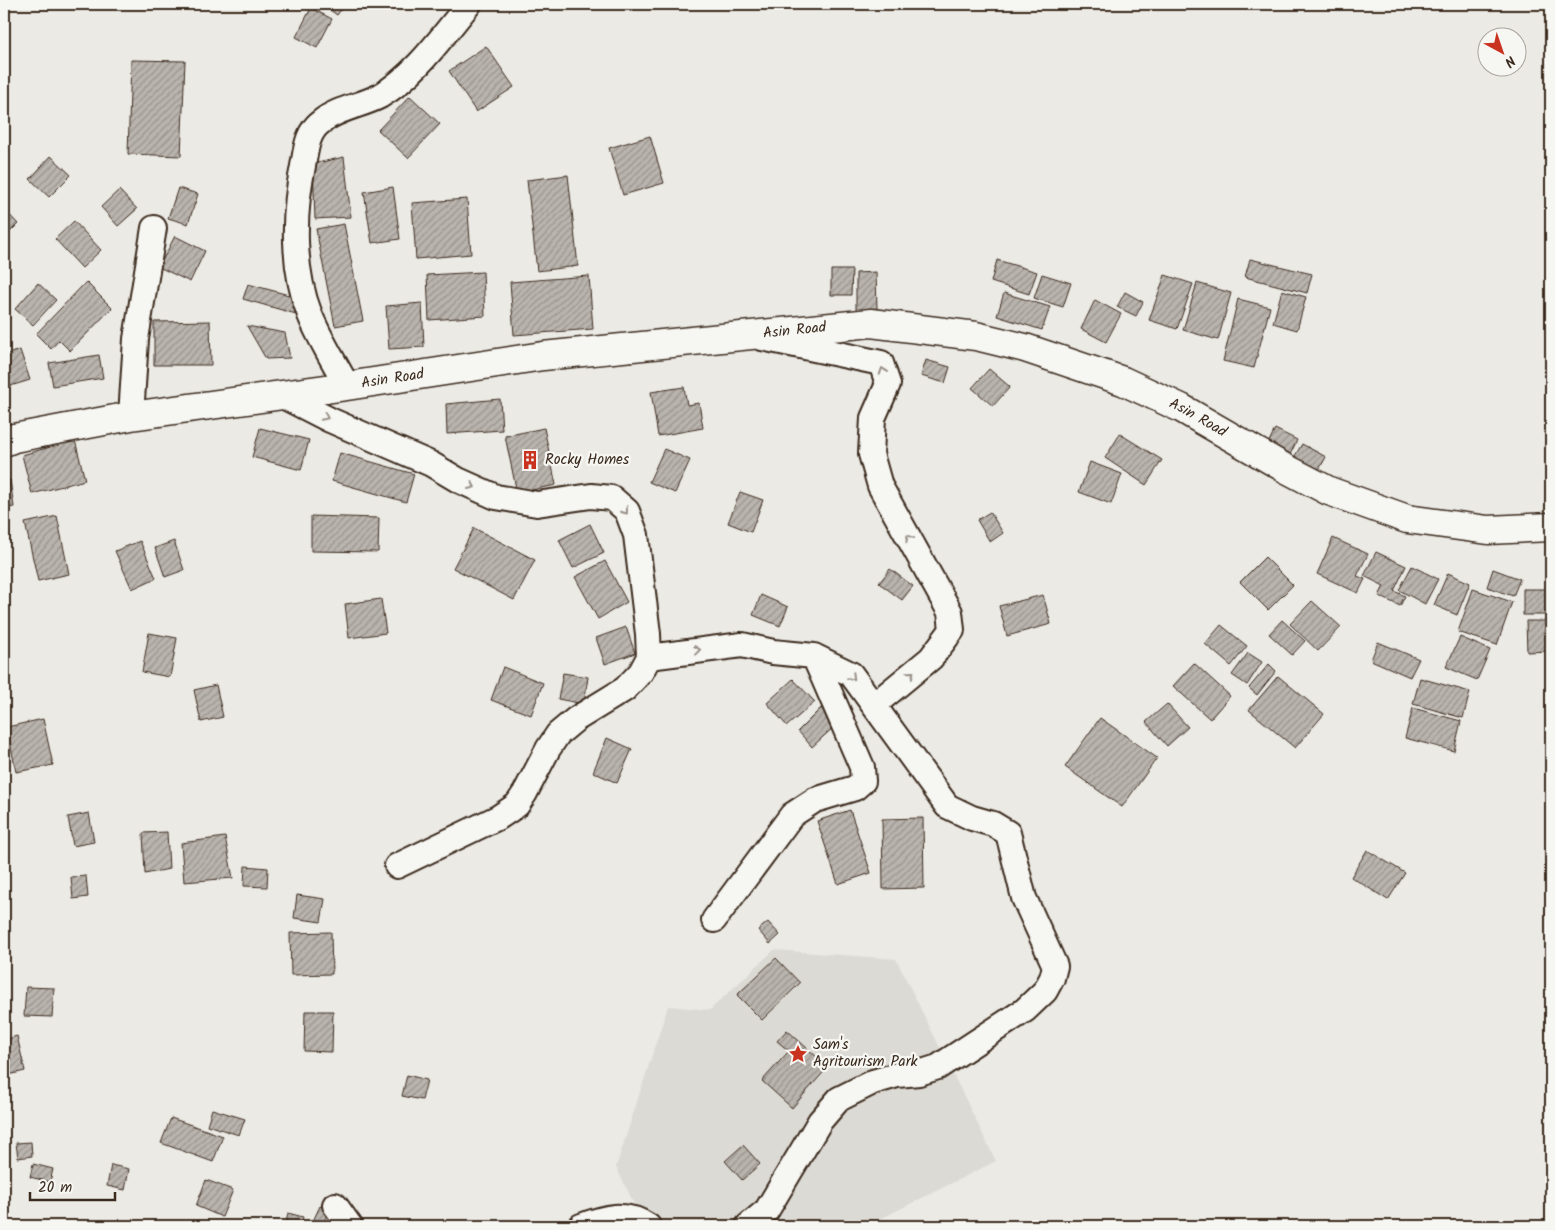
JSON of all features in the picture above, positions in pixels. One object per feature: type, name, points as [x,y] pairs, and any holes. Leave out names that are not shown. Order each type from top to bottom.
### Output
[{"type":"main road","name":"Asin Road","points":[[4,442],[14,438],[131,416],[543,356],[871,324],[976,336],[1025,348],[1123,381],[1181,408],[1329,491],[1407,519],[1488,530],[1551,527]]},
{"type":"street","points":[[347,386],[310,316],[301,284],[296,240],[300,183],[309,138],[320,122],[378,96],[402,82],[469,4]]},
{"type":"street","points":[[131,416],[136,339],[154,228]]},
{"type":"street","points":[[746,335],[882,363],[888,384],[873,418],[870,454],[880,486],[950,612],[952,630],[931,658],[874,704]]},
{"type":"street","points":[[281,395],[330,420],[431,464],[458,480],[496,497],[537,504],[591,496],[612,498],[628,511],[636,535],[649,657],[641,672],[625,689],[590,710],[558,734],[517,805],[499,817],[397,866]]},
{"type":"street","points":[[649,657],[742,645],[773,652],[814,656],[851,674],[947,806],[972,818],[993,824],[1008,833],[1024,898],[1055,966],[1052,978],[1045,991],[1025,1010],[938,1067],[919,1073],[897,1075],[873,1082],[839,1100],[820,1121],[767,1210],[748,1226]]},
{"type":"street","points":[[714,920],[792,815],[815,800],[856,788],[862,781],[862,767],[814,656]]},
{"type":"street","points":[[335,1205],[350,1226]]},
{"type":"street","points":[[581,1226],[603,1218],[620,1216],[639,1220],[648,1226]]},
{"type":"shaded area","name":"Sam's Agritourism Park","points":[[774,950],[896,959],[996,1161],[866,1226],[645,1226],[616,1167],[668,1006],[710,1010]]},
{"type":"building","points":[[328,4],[345,4],[337,15],[326,7]]},
{"type":"building","points":[[615,4],[634,4],[632,10]]},
{"type":"building","points":[[311,8],[332,19],[317,48],[296,37]]},
{"type":"building","points":[[486,46],[514,87],[476,112],[449,71]]},
{"type":"building","points":[[131,60],[185,61],[181,156],[128,154]]},
{"type":"building","points":[[410,96],[440,124],[408,158],[378,130]]},
{"type":"building","points":[[650,136],[664,183],[623,195],[609,148]]},
{"type":"building","points":[[51,156],[71,175],[49,197],[30,179]]},
{"type":"building","points":[[344,157],[351,217],[315,219],[313,164]]},
{"type":"building","points":[[568,175],[578,266],[537,271],[527,180]]},
{"type":"building","points":[[393,187],[400,239],[372,243],[364,192]]},
{"type":"building","points":[[178,188],[198,194],[188,224],[168,218]]},
{"type":"building","points":[[119,190],[137,209],[118,226],[101,207]]},
{"type":"building","points":[[467,199],[471,254],[416,259],[412,203]]},
{"type":"building","points":[[4,209],[18,224],[4,238]]},
{"type":"building","points":[[74,221],[101,250],[82,268],[55,239]]},
{"type":"building","points":[[344,224],[363,321],[335,326],[316,229]]},
{"type":"building","points":[[175,236],[205,251],[190,282],[159,267]]},
{"type":"building","points":[[1250,259],[1312,274],[1307,293],[1245,277]]},
{"type":"building","points":[[997,260],[1037,272],[1029,294],[991,282]]},
{"type":"building","points":[[831,270],[852,270],[851,295],[831,295]]},
{"type":"building","points":[[483,272],[485,316],[429,320],[427,275]]},
{"type":"building","points":[[876,272],[877,310],[856,310],[856,273]]},
{"type":"building","points":[[1042,274],[1071,283],[1063,307],[1034,298]]},
{"type":"building","points":[[1165,275],[1193,284],[1177,329],[1149,320]]},
{"type":"building","points":[[589,276],[593,329],[514,335],[510,282]]},
{"type":"building","points":[[86,282],[112,308],[70,351],[59,340],[51,349],[36,334]]},
{"type":"building","points":[[38,283],[56,300],[33,325],[15,309]]},
{"type":"building","points":[[1197,283],[1231,293],[1218,340],[1183,330]]},
{"type":"building","points":[[248,284],[300,298],[296,314],[243,299]]},
{"type":"building","points":[[1282,290],[1306,297],[1297,330],[1273,323]]},
{"type":"building","points":[[1125,292],[1143,302],[1136,316],[1117,307]]},
{"type":"building","points":[[1004,293],[1050,307],[1042,330],[997,316]]},
{"type":"building","points":[[1238,299],[1270,307],[1254,368],[1223,361]]},
{"type":"building","points":[[1095,300],[1121,314],[1106,342],[1081,329]]},
{"type":"building","points":[[422,303],[424,347],[389,349],[386,306]]},
{"type":"building","points":[[210,321],[211,365],[154,365],[154,322]]},
{"type":"building","points":[[247,326],[285,333],[290,358],[266,359]]},
{"type":"building","points":[[20,350],[30,380],[4,388],[4,355]]},
{"type":"building","points":[[99,355],[103,378],[53,386],[49,363]]},
{"type":"building","points":[[926,360],[950,367],[945,383],[921,376]]},
{"type":"building","points":[[989,369],[1010,387],[993,406],[972,388]]},
{"type":"building","points":[[684,387],[687,405],[699,403],[703,428],[658,436],[651,392]]},
{"type":"building","points":[[4,392],[8,405],[4,406]]},
{"type":"building","points":[[500,399],[502,430],[447,434],[446,404]]},
{"type":"building","points":[[260,428],[309,440],[301,470],[252,457]]},
{"type":"building","name":"Rocky Homes","points":[[544,428],[556,485],[517,493],[505,436]]},
{"type":"building","points":[[1275,429],[1297,440],[1289,457],[1267,446]]},
{"type":"building","points":[[1120,434],[1162,460],[1146,485],[1105,458]]},
{"type":"building","points":[[75,440],[85,480],[32,494],[22,455]]},
{"type":"building","points":[[1302,444],[1326,457],[1316,475],[1292,461]]},
{"type":"building","points":[[664,449],[690,460],[675,493],[649,482]]},
{"type":"building","points":[[340,453],[414,474],[406,502],[332,481]]},
{"type":"building","points":[[1090,462],[1122,474],[1111,504],[1079,492]]},
{"type":"building","points":[[4,480],[10,480],[14,507],[4,509]]},
{"type":"building","points":[[740,492],[763,500],[751,532],[728,523]]},
{"type":"building","points":[[990,512],[1003,533],[990,542],[977,520]]},
{"type":"building","points":[[57,516],[69,574],[38,581],[25,523]]},
{"type":"building","points":[[311,516],[379,518],[378,552],[311,551]]},
{"type":"building","points":[[590,524],[604,553],[573,568],[559,540]]},
{"type":"building","points":[[474,528],[535,560],[514,600],[453,568]]},
{"type":"building","points":[[1333,538],[1368,554],[1357,576],[1365,579],[1358,593],[1317,574]]},
{"type":"building","points":[[140,541],[156,578],[132,589],[115,551]]},
{"type":"building","points":[[174,541],[184,570],[165,577],[155,548]]},
{"type":"building","points":[[1376,552],[1406,566],[1394,591],[1405,596],[1400,606],[1379,596],[1384,586],[1364,576]]},
{"type":"building","points":[[1265,557],[1293,585],[1268,610],[1240,582]]},
{"type":"building","points":[[605,561],[627,602],[598,619],[575,577]]},
{"type":"building","points":[[1412,566],[1438,579],[1425,604],[1399,590]]},
{"type":"building","points":[[890,569],[913,586],[902,600],[879,583]]},
{"type":"building","points":[[1493,569],[1520,579],[1513,596],[1487,587]]},
{"type":"building","points":[[1448,573],[1470,583],[1457,615],[1434,605]]},
{"type":"building","points":[[1473,589],[1512,602],[1497,645],[1458,632]]},
{"type":"building","points":[[1523,589],[1551,589],[1551,615],[1523,615]]},
{"type":"building","points":[[761,595],[788,607],[780,626],[753,615]]},
{"type":"building","points":[[1043,595],[1051,624],[1007,636],[999,606]]},
{"type":"building","points":[[381,599],[386,633],[349,638],[345,604]]},
{"type":"building","points":[[1312,601],[1341,627],[1318,651],[1290,624]]},
{"type":"building","points":[[1282,620],[1305,641],[1292,655],[1269,634]]},
{"type":"building","points":[[1526,621],[1551,621],[1551,651],[1527,652]]},
{"type":"building","points":[[1221,625],[1247,646],[1231,666],[1205,644]]},
{"type":"building","points":[[626,627],[635,653],[605,664],[596,638]]},
{"type":"building","points":[[149,633],[177,638],[170,677],[142,672]]},
{"type":"building","points":[[1460,637],[1490,650],[1477,680],[1446,667]]},
{"type":"building","points":[[1378,642],[1419,659],[1410,677],[1371,660]]},
{"type":"building","points":[[1248,653],[1262,662],[1247,685],[1232,675]]},
{"type":"building","points":[[1194,663],[1230,696],[1210,719],[1173,686]]},
{"type":"building","points":[[1269,664],[1276,671],[1257,695],[1249,688]]},
{"type":"building","points":[[503,667],[543,683],[531,715],[491,700]]},
{"type":"building","points":[[563,673],[588,677],[584,704],[558,699]]},
{"type":"building","points":[[1278,676],[1324,714],[1295,748],[1249,710]]},
{"type":"building","points":[[1420,678],[1470,692],[1463,718],[1413,704]]},
{"type":"building","points":[[793,679],[815,702],[787,726],[767,703]]},
{"type":"building","points":[[216,685],[223,717],[201,722],[194,690]]},
{"type":"building","points":[[1167,704],[1188,727],[1167,746],[1146,722]]},
{"type":"building","points":[[821,708],[836,725],[812,747],[798,731]]},
{"type":"building","points":[[1413,708],[1461,721],[1454,751],[1405,738]]},
{"type":"building","points":[[1100,718],[1157,758],[1122,807],[1065,767]]},
{"type":"building","points":[[43,719],[53,765],[16,772],[7,727]]},
{"type":"building","points":[[607,738],[632,749],[617,783],[593,772]]},
{"type":"building","points":[[850,810],[871,873],[838,884],[817,821]]},
{"type":"building","points":[[89,813],[94,842],[73,846],[68,817]]},
{"type":"building","points":[[923,818],[924,888],[883,889],[882,819]]},
{"type":"building","points":[[167,832],[169,869],[145,874],[143,833]]},
{"type":"building","points":[[225,837],[233,878],[184,882],[181,843]]},
{"type":"building","points":[[1367,850],[1405,873],[1388,900],[1351,877]]},
{"type":"building","points":[[245,866],[268,868],[267,887],[244,886]]},
{"type":"building","points":[[86,876],[88,897],[73,899],[71,877]]},
{"type":"building","points":[[297,895],[325,899],[321,922],[294,918]]},
{"type":"building","points":[[768,922],[780,935],[770,944],[758,930]]},
{"type":"building","points":[[331,932],[332,974],[291,975],[290,933]]},
{"type":"building","points":[[776,958],[800,983],[762,1020],[737,995]]},
{"type":"building","points":[[26,987],[54,988],[52,1017],[24,1016]]},
{"type":"building","points":[[305,1011],[333,1011],[332,1052],[304,1051]]},
{"type":"building","points":[[787,1030],[828,1067],[792,1108],[762,1081],[789,1051],[777,1041]]},
{"type":"building","points":[[17,1036],[25,1071],[4,1076],[4,1040]]},
{"type":"building","points":[[407,1075],[427,1080],[422,1100],[402,1096]]},
{"type":"building","points":[[212,1109],[245,1119],[239,1135],[207,1125]]},
{"type":"building","points":[[171,1118],[223,1136],[213,1162],[161,1143]]},
{"type":"building","points":[[31,1142],[32,1156],[18,1158],[16,1143]]},
{"type":"building","points":[[743,1145],[760,1164],[742,1180],[725,1161]]},
{"type":"building","points":[[33,1164],[53,1169],[50,1182],[30,1177]]},
{"type":"building","points":[[111,1165],[129,1169],[125,1190],[107,1186]]},
{"type":"building","points":[[206,1180],[233,1190],[222,1217],[196,1206]]},
{"type":"building","points":[[320,1206],[329,1210],[323,1224],[314,1219]]},
{"type":"building","points":[[288,1213],[303,1217],[301,1226],[286,1223]]},
{"type":"place","name":"Rocky Homes","points":[[530,460]]},
{"type":"place","name":"Sam's Agritourism Park","points":[[798,1054]]}]
